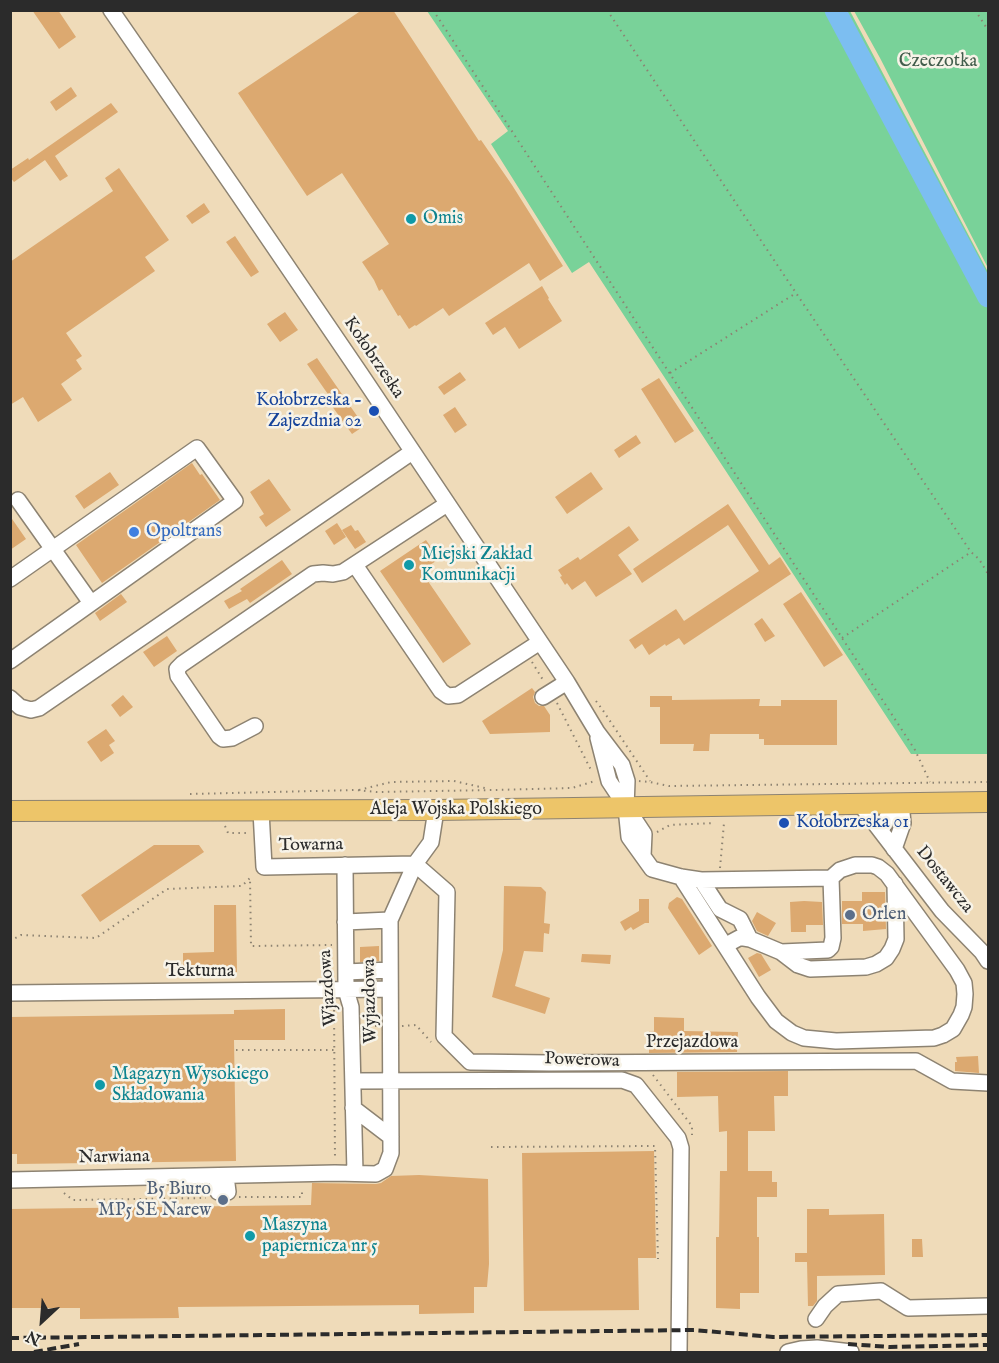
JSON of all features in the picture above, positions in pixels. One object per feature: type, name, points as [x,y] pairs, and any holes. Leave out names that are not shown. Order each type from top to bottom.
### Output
[{"type":"main road","name":"Aleja Wojska Polskiego","points":[[10,811],[436,810],[988,802]]},
{"type":"street","name":"Kołobrzeska","points":[[111,10],[245,204],[567,682],[597,732],[609,781],[644,834]]},
{"type":"street","points":[[10,579],[197,448],[235,501],[10,661]]},
{"type":"street","points":[[10,698],[20,707],[32,710],[39,708],[412,452]]},
{"type":"street","points":[[18,500],[91,603]]},
{"type":"street","points":[[255,726],[232,738],[223,739],[177,676],[177,669],[182,663],[313,574],[343,572],[447,504]]},
{"type":"street","points":[[355,565],[413,658],[447,696],[458,695],[540,642]]},
{"type":"street","points":[[547,694],[567,682]]},
{"type":"street","points":[[881,831],[893,808],[901,803]]},
{"type":"street","name":"Dostawcza","points":[[894,849],[903,823],[901,803]]},
{"type":"street","name":"Dostawcza","points":[[860,804],[942,912],[988,961]]},
{"type":"street","points":[[626,808],[629,837],[652,869],[681,877],[701,880],[831,878],[846,867],[862,864],[878,867],[895,884],[957,970],[964,983],[965,1000],[961,1015],[953,1029],[934,1038],[836,1041],[804,1038],[792,1034],[776,1021],[758,997],[681,877]]},
{"type":"street","name":"Towarna","points":[[261,810],[264,867],[415,864]]},
{"type":"street","name":"Wyjazdowa","points":[[355,1173],[376,1174],[385,1169],[392,1153],[390,920],[415,864],[431,842],[436,810]]},
{"type":"street","points":[[644,834],[644,856]]},
{"type":"street","name":"Przejazdowa","points":[[415,864],[447,892],[444,1036],[470,1062],[916,1061],[952,1081],[988,1083]]},
{"type":"street","name":"Wjazdowa","points":[[345,865],[346,972],[340,990],[351,1007],[355,1173]]},
{"type":"street","points":[[781,952],[828,950],[831,947],[833,938],[831,878]]},
{"type":"street","points":[[701,880],[720,909],[740,920],[750,939]]},
{"type":"street","points":[[726,945],[739,938],[750,939],[781,952],[798,965],[810,969],[866,967],[876,964],[886,958],[896,939],[895,884]]},
{"type":"street","points":[[345,922],[390,920]]},
{"type":"street","points":[[346,972],[390,970]]},
{"type":"street","name":"Tekturna","points":[[10,993],[390,989]]},
{"type":"street","name":"Powerowa","points":[[353,1081],[622,1080],[636,1085],[678,1138],[681,1148],[679,1353]]},
{"type":"street","points":[[353,1108],[391,1137]]},
{"type":"street","name":"Narwiana","points":[[10,1180],[355,1173]]},
{"type":"street","points":[[816,1319],[825,1306],[838,1294],[881,1291],[908,1308],[988,1306]]},
{"type":"street","points":[[788,1353],[801,1349],[818,1348],[851,1353]]},
{"type":"path","points":[[433,10],[915,750],[930,783]]},
{"type":"path","points":[[607,10],[796,293],[988,574]]},
{"type":"path","points":[[975,10],[988,30]]},
{"type":"path","points":[[670,374],[796,293]]},
{"type":"path","points":[[842,638],[971,552]]},
{"type":"path","points":[[188,794],[572,788],[595,781],[567,720],[547,694],[525,652]]},
{"type":"path","points":[[644,780],[669,786],[988,782]]},
{"type":"path","points":[[356,790],[391,782],[454,781],[494,790]]},
{"type":"path","points":[[224,810],[225,826],[228,832],[248,833]]},
{"type":"path","points":[[644,834],[659,832],[670,825],[724,823],[719,879]]},
{"type":"path","points":[[10,940],[21,935],[96,938],[167,889],[242,886],[250,878],[251,946],[333,945]]},
{"type":"path","points":[[335,1173],[334,1026],[340,990]]},
{"type":"path","points":[[334,1026],[416,1025],[437,1048]]},
{"type":"path","points":[[236,1050],[334,1050]]},
{"type":"path","points":[[650,1071],[692,1126],[692,1137]]},
{"type":"path","points":[[491,1147],[656,1146],[658,1259]]},
{"type":"path","points":[[56,1178],[57,1187],[73,1200],[207,1198]]},
{"type":"path","points":[[240,1197],[302,1197],[302,1180]]},
{"type":"green space","points":[[427,11],[850,11],[988,272],[988,754],[911,754],[589,262],[572,273],[491,144],[508,131]]},
{"type":"green space","name":"Czeczotka","points":[[854,11],[988,11],[988,268],[880,58]]},
{"type":"building","points":[[32,10],[58,10],[76,37],[59,49]]},
{"type":"building","points":[[362,10],[393,10],[479,141],[481,140],[512,185],[563,266],[540,281],[529,263],[449,316],[443,308],[409,329],[400,315],[398,316],[382,289],[379,291],[362,262],[389,244],[342,173],[307,196],[238,93]]},
{"type":"building","points":[[71,87],[77,96],[56,111],[50,102]]},
{"type":"building","points":[[111,103],[118,112],[55,156],[68,176],[60,181],[45,160],[14,182],[10,177],[10,170],[28,158],[29,160]]},
{"type":"building","points":[[119,168],[169,240],[145,257],[155,271],[66,333],[82,356],[76,360],[82,369],[61,384],[72,400],[38,422],[23,397],[10,405],[10,262],[113,191],[105,178]]},
{"type":"building","points":[[204,203],[210,212],[192,224],[186,216]]},
{"type":"building","points":[[235,236],[259,272],[251,277],[226,242]]},
{"type":"building","points":[[542,286],[562,321],[519,349],[505,327],[493,335],[485,323]]},
{"type":"building","points":[[285,312],[298,330],[280,342],[267,324]]},
{"type":"building","points":[[317,358],[364,426],[352,434],[329,402],[332,400],[307,364]]},
{"type":"building","points":[[460,372],[466,380],[444,395],[438,387]]},
{"type":"building","points":[[659,378],[694,431],[675,443],[641,389]]},
{"type":"building","points":[[455,407],[467,425],[455,433],[443,415]]},
{"type":"building","points":[[636,435],[641,443],[619,458],[614,450]]},
{"type":"building","name":"Opoltrans","points":[[192,463],[220,500],[102,583],[76,545]]},
{"type":"building","points":[[110,472],[119,485],[84,509],[75,496]]},
{"type":"building","points":[[591,472],[603,489],[567,514],[555,497]]},
{"type":"building","points":[[269,479],[291,510],[266,527],[259,517],[264,514],[250,492]]},
{"type":"building","points":[[728,504],[769,565],[780,557],[791,574],[684,645],[679,638],[649,655],[642,644],[635,649],[629,640],[676,609],[684,621],[759,571],[728,525],[642,583],[633,569]]},
{"type":"building","points":[[10,516],[26,539],[10,550]]},
{"type":"building","points":[[337,523],[346,537],[334,545],[325,531]]},
{"type":"building","points":[[351,525],[355,531],[358,530],[366,542],[355,549],[342,530]]},
{"type":"building","points":[[629,526],[639,540],[618,555],[632,574],[596,597],[585,581],[572,590],[567,583],[565,585],[558,570],[578,557],[580,560]]},
{"type":"building","points":[[426,540],[439,559],[421,571],[471,644],[443,663],[380,571]]},
{"type":"building","points":[[282,560],[292,574],[250,603],[247,599],[229,609],[224,601],[242,591],[240,589]]},
{"type":"building","points":[[801,592],[843,655],[824,667],[783,604]]},
{"type":"building","points":[[121,594],[127,602],[100,621],[95,613]]},
{"type":"building","points":[[762,618],[775,636],[765,642],[754,624]]},
{"type":"building","points":[[167,636],[177,651],[154,667],[143,652]]},
{"type":"building","points":[[532,688],[535,692],[533,697],[535,703],[544,706],[550,715],[550,732],[490,734],[482,721]]},
{"type":"building","points":[[123,695],[133,707],[120,717],[111,705]]},
{"type":"building","points":[[650,696],[672,696],[672,700],[760,699],[759,706],[781,706],[781,700],[837,700],[837,745],[764,745],[764,739],[759,739],[759,734],[710,734],[709,751],[693,751],[694,744],[660,744],[660,707],[650,707]]},
{"type":"building","points":[[106,729],[115,741],[109,745],[114,753],[101,762],[87,742]]},
{"type":"building","points":[[154,845],[199,845],[204,852],[100,922],[81,895]]},
{"type":"building","points":[[504,886],[541,887],[546,892],[544,923],[550,924],[549,934],[544,933],[543,952],[524,951],[515,986],[550,998],[545,1014],[492,997],[503,950]]},
{"type":"building","points":[[862,892],[885,892],[886,929],[863,931],[863,924],[842,924],[842,901],[862,901]]},
{"type":"building","points":[[677,897],[682,899],[712,946],[699,955],[668,908],[669,903]]},
{"type":"building","points":[[639,899],[649,899],[649,923],[633,930],[631,927],[625,931],[620,922],[639,911]]},
{"type":"building","points":[[790,902],[822,902],[823,925],[806,925],[806,932],[791,932]]},
{"type":"building","points":[[214,905],[236,905],[237,972],[183,973],[183,953],[214,952]]},
{"type":"building","points":[[757,912],[776,923],[768,936],[757,931],[752,921]]},
{"type":"building","points":[[379,946],[379,961],[360,962],[360,947]]},
{"type":"building","points":[[757,953],[761,954],[771,970],[759,977],[748,958]]},
{"type":"building","points":[[582,954],[611,955],[610,964],[581,962]]},
{"type":"building","name":"Magazyn Wysokiego Składowania","points":[[285,1009],[285,1040],[234,1040],[236,1161],[17,1164],[17,1154],[10,1154],[10,1017],[234,1014],[234,1010]]},
{"type":"building","points":[[654,1017],[684,1018],[684,1031],[738,1032],[737,1052],[649,1053],[649,1031],[654,1031]]},
{"type":"building","points":[[978,1056],[979,1073],[955,1071],[956,1057]]},
{"type":"building","points":[[788,1071],[788,1096],[774,1096],[775,1131],[748,1131],[748,1171],[772,1171],[772,1182],[777,1182],[777,1197],[757,1197],[759,1293],[740,1293],[740,1309],[716,1308],[716,1237],[719,1237],[720,1171],[727,1171],[727,1131],[719,1132],[718,1096],[677,1097],[677,1072]]},
{"type":"building","points":[[654,1151],[656,1258],[638,1258],[639,1310],[524,1311],[522,1153]]},
{"type":"building","name":"Maszyna papiernicza nr 5","points":[[419,1175],[488,1179],[487,1287],[474,1287],[474,1313],[419,1314],[419,1305],[178,1307],[179,1318],[80,1319],[80,1308],[10,1308],[10,1209],[311,1205],[312,1183],[376,1184],[391,1176]]},
{"type":"building","points":[[807,1209],[829,1209],[829,1215],[884,1214],[885,1275],[817,1276],[817,1301],[813,1306],[808,1306],[807,1262],[795,1262],[795,1253],[807,1253]]},
{"type":"building","points":[[912,1239],[922,1239],[923,1257],[912,1257]]},
{"type":"waterway","name":"Czeczotka","points":[[835,10],[988,297]]},
{"type":"railway","points":[[10,1338],[694,1330],[773,1337],[988,1335]]},
{"type":"railway","points":[[34,1352],[79,1344]]},
{"type":"railway","points":[[848,1344],[890,1347],[988,1345]]},
{"type":"place","name":"Omis","points":[[411,219]]},
{"type":"place","name":"Kołobrzeska - Zajezdnia 02","points":[[374,411]]},
{"type":"place","name":"Opoltrans","points":[[134,532]]},
{"type":"place","name":"Miejski Zakład Komunikacji","points":[[409,565]]},
{"type":"place","name":"Kołobrzeska 01","points":[[784,823]]},
{"type":"place","name":"Orlen","points":[[850,915]]},
{"type":"place","name":"Magazyn Wysokiego Składowania","points":[[100,1085]]},
{"type":"place","name":"B5 Biuro MP5 SE Narew","points":[[223,1200]]},
{"type":"place","name":"Maszyna papiernicza nr 5","points":[[250,1236]]}]
